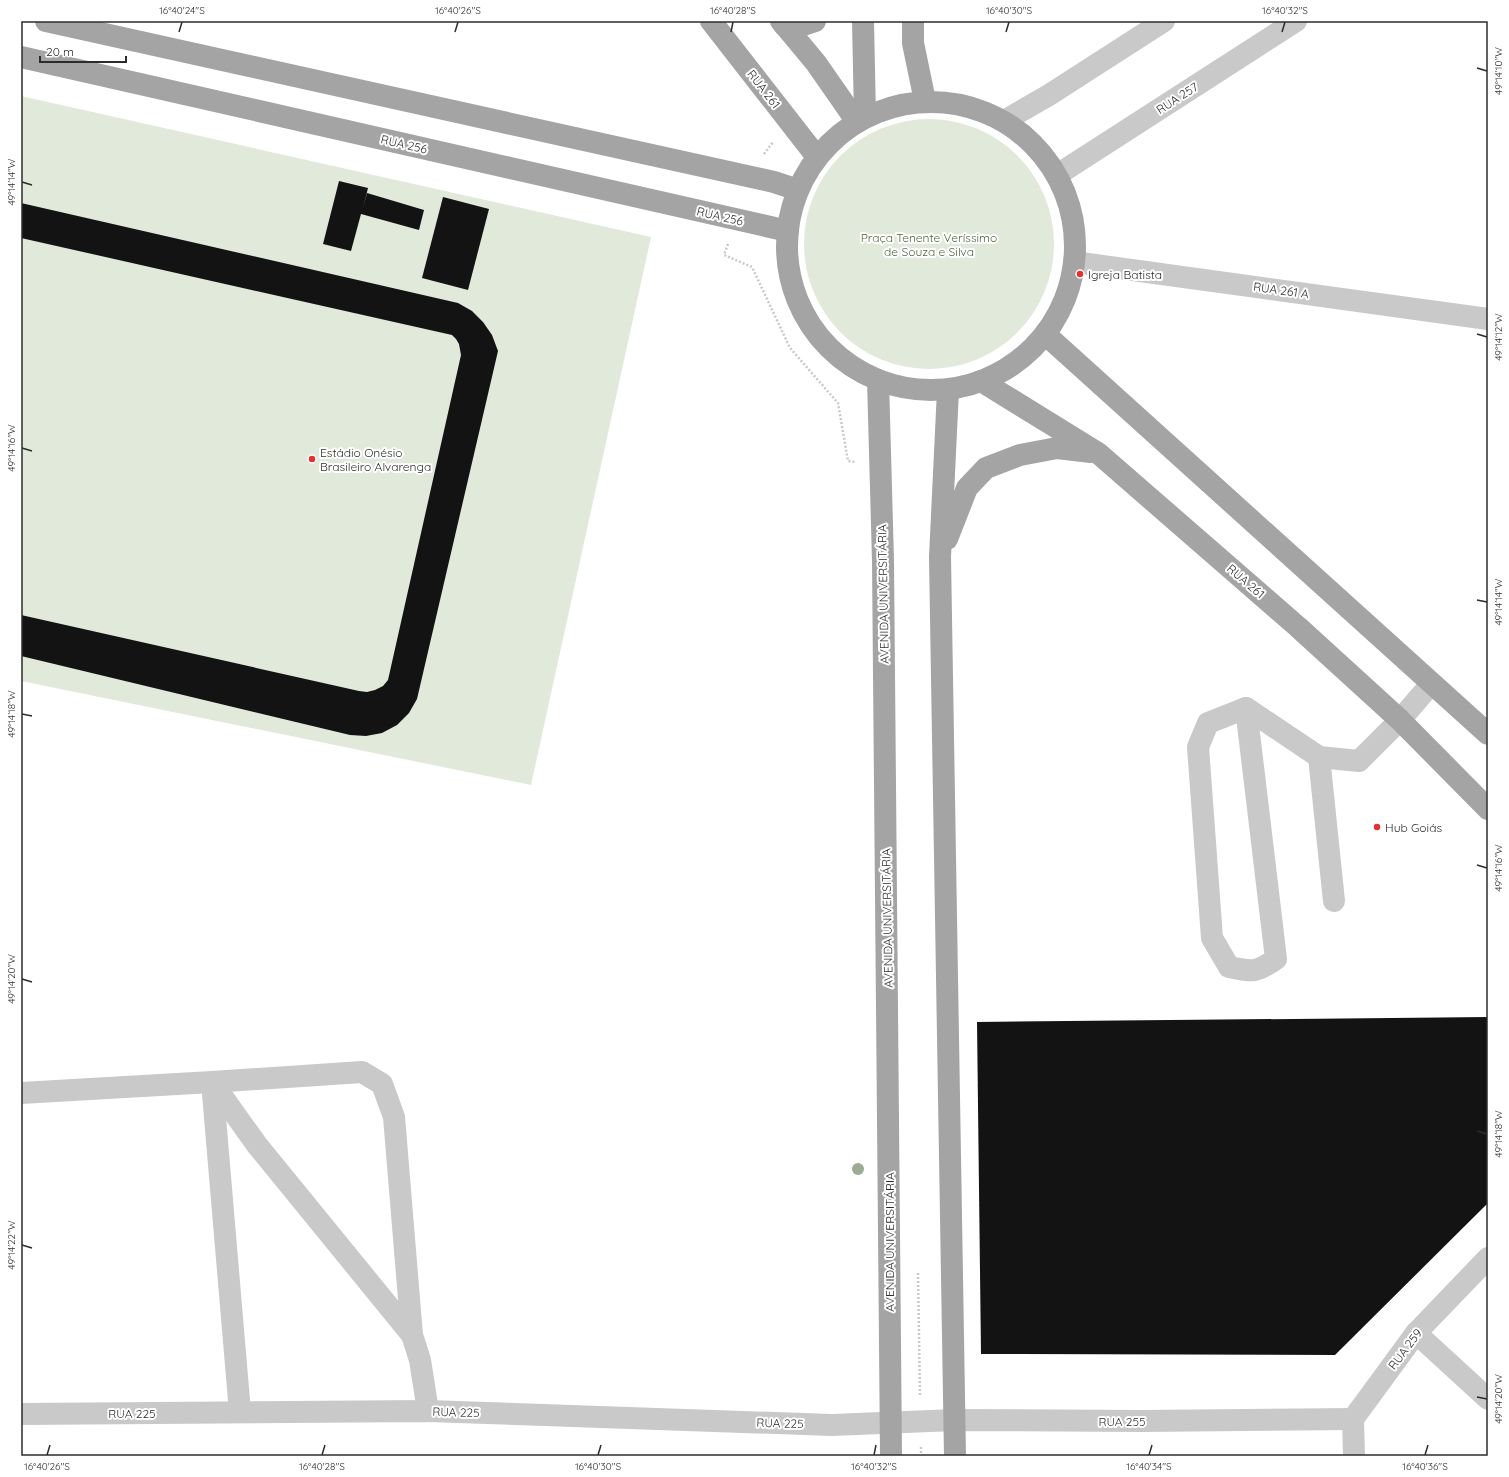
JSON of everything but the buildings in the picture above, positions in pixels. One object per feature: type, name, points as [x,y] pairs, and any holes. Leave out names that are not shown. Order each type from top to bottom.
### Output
[{"type":"main road","points":[[46,21],[774,182],[798,190]]},
{"type":"main road","name":"RUA 261","points":[[711,21],[817,157]]},
{"type":"main road","points":[[782,23],[803,26],[815,21]]},
{"type":"main road","points":[[861,120],[863,21]]},
{"type":"main road","points":[[913,21],[913,43],[925,101]]},
{"type":"main road","points":[[782,23],[861,120]]},
{"type":"main road","name":"RUA 256","points":[[21,56],[788,231]]},
{"type":"main road","points":[[925,101],[966,105],[1004,121],[1034,144],[1057,175],[1069,202],[1074,232],[1074,262],[1065,300],[1045,334],[1029,351],[981,381],[948,390],[913,389],[878,380],[838,356],[808,321],[790,278],[788,231],[791,210],[798,190],[817,157],[835,138],[861,120],[895,106],[925,101]]},
{"type":"main road","points":[[1045,334],[1488,734]]},
{"type":"main road","name":"AVENIDA UNIVERSITÁRIA","points":[[878,380],[883,561],[891,1456]]},
{"type":"main road","name":"RUA 261","points":[[981,381],[1098,452],[1298,627],[1400,720],[1488,809]]},
{"type":"main road","points":[[948,390],[940,557],[955,1456]]},
{"type":"main road","points":[[940,557],[967,488],[986,468],[1020,456],[1057,448],[1098,452]]},
{"type":"street","points":[[1004,121],[1048,95],[1164,21]]},
{"type":"street","name":"RUA 257","points":[[1057,175],[1296,21]]},
{"type":"street","name":"RUA 261 A","points":[[1074,262],[1488,318]]},
{"type":"street","points":[[1246,708],[1319,757],[1359,761],[1400,720],[1432,684]]},
{"type":"street","points":[[1246,708],[1276,960],[1261,970],[1249,971],[1229,966],[1212,938],[1198,747],[1208,723],[1246,708]]},
{"type":"street","points":[[1319,757],[1334,901]]},
{"type":"street","points":[[21,1093],[362,1072],[382,1084],[394,1117],[412,1335],[420,1360],[428,1411]]},
{"type":"street","points":[[212,1082],[257,1145],[412,1335]]},
{"type":"street","points":[[212,1082],[240,1412]]},
{"type":"street","name":"RUA 259","points":[[1353,1419],[1416,1333],[1488,1258]]},
{"type":"street","points":[[1416,1333],[1488,1398]]},
{"type":"street","name":"RUA 225","points":[[21,1414],[428,1411],[832,1425],[891,1422]]},
{"type":"street","points":[[1353,1419],[1354,1456]]},
{"type":"street","name":"RUA 255","points":[[891,1422],[955,1420],[1142,1421],[1353,1419]]},
{"type":"green space","name":"Estádio Onésio Brasileiro Alvarenga","points":[[21,96],[651,237],[531,785],[21,681]]},
{"type":"green space","name":"Praça Tenente Veríssimo de Souza e Silva","points":[[929,119],[953,121],[965,124],[988,134],[1008,147],[1026,165],[1039,185],[1049,208],[1052,220],[1054,244],[1052,268],[1049,280],[1039,303],[1026,323],[1008,341],[988,354],[965,364],[953,367],[929,369],[905,367],[893,364],[870,354],[850,341],[832,323],[819,303],[809,280],[806,268],[804,244],[806,220],[809,208],[819,185],[832,165],[850,147],[870,134],[893,124],[905,121]]},
{"type":"place","name":"Igreja Batista","points":[[1080,274]]},
{"type":"place","name":"Estádio Onésio Brasileiro Alvarenga","points":[[312,459]]},
{"type":"place","name":"Hub Goiás","points":[[1377,827]]}]
